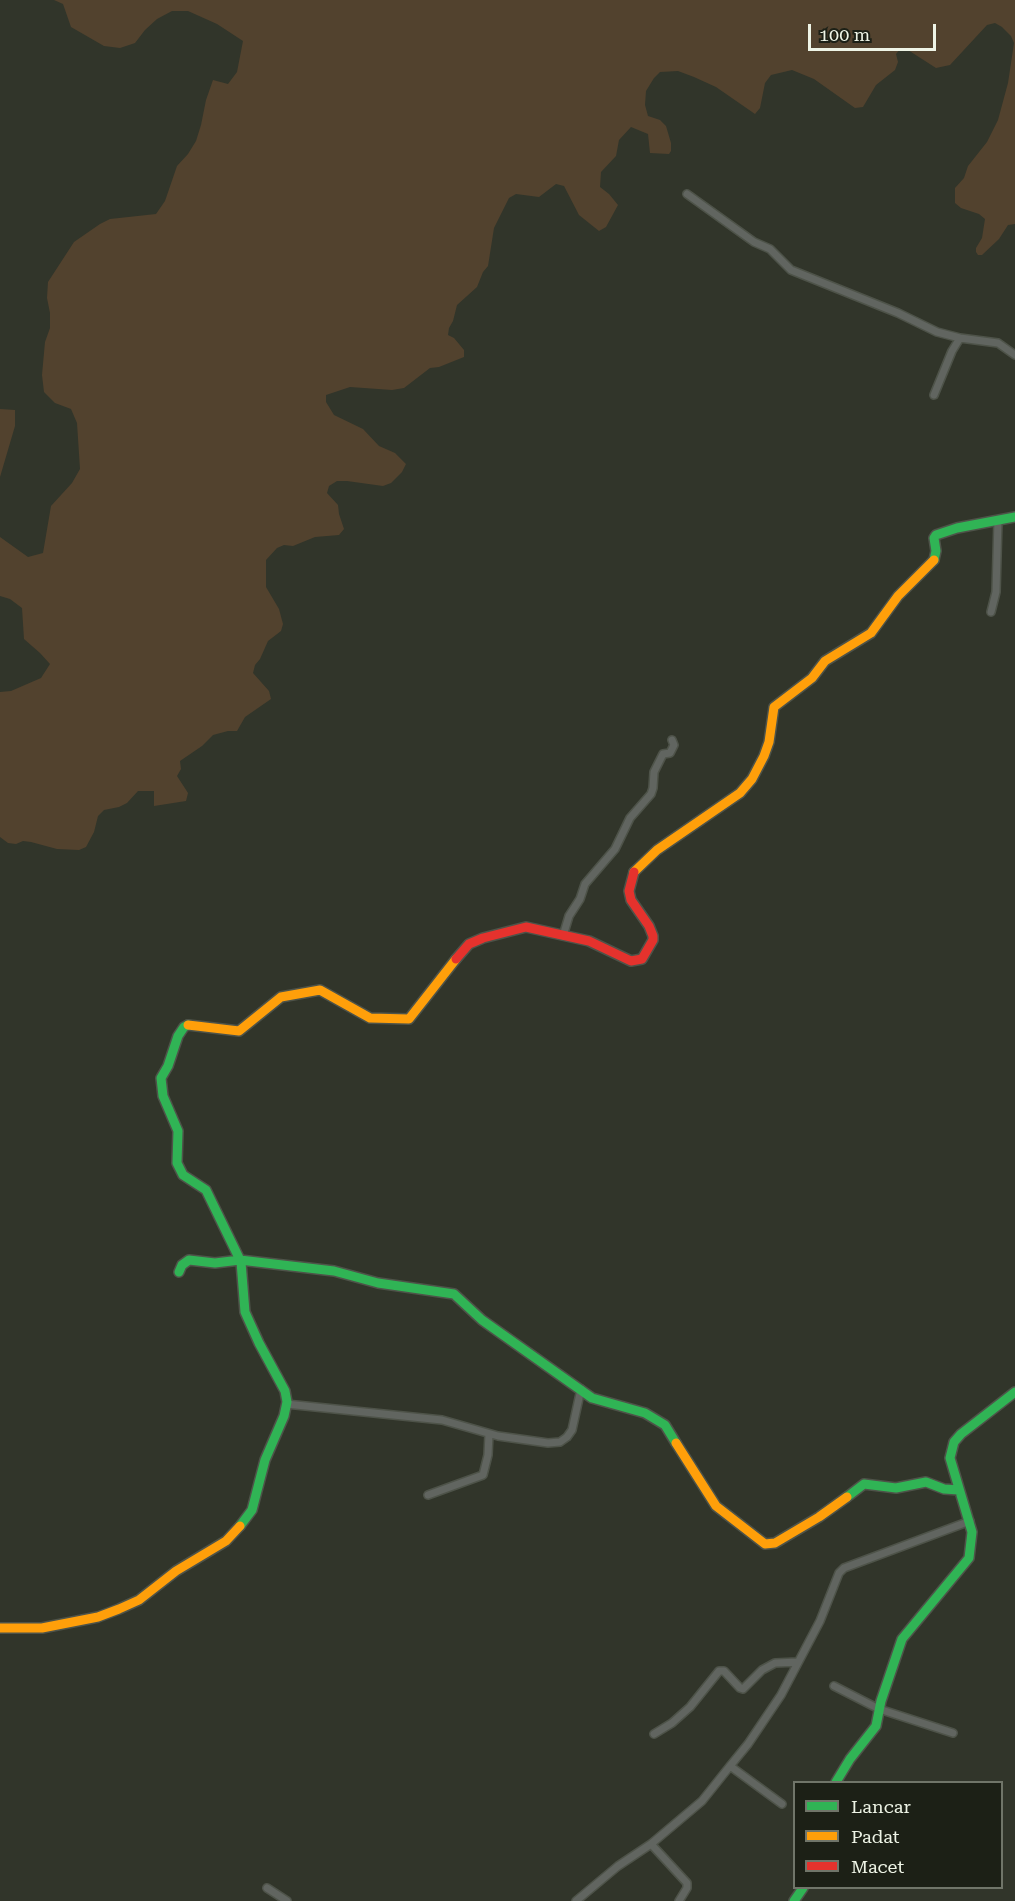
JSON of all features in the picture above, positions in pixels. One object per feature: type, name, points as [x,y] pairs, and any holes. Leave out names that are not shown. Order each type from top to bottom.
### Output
[{"type":"street","points":[[687,194],[754,242],[774,252],[791,270],[898,313],[937,332],[960,338],[999,343],[1015,355]]},
{"type":"street","points":[[934,395],[952,351],[960,338]]},
{"type":"street","points":[[0,1628],[42,1628],[73,1623],[109,1613],[139,1600],[176,1571],[226,1541],[252,1509],[266,1460],[284,1416],[285,1392],[245,1312],[240,1260],[209,1195],[203,1187],[183,1174],[177,1163],[178,1131],[163,1096],[161,1078],[184,1027],[188,1025],[239,1031],[281,997],[317,990],[370,1018],[406,1019],[413,1015],[462,951],[476,940],[531,927],[589,941],[631,961],[642,959],[653,936],[649,926],[631,900],[629,891],[632,874],[657,850],[740,793],[752,780],[764,756],[774,707],[812,678],[825,661],[871,633],[898,596],[934,561],[936,535],[957,528],[1015,517]]},
{"type":"street","points":[[991,612],[996,592],[998,520]]},
{"type":"street","points":[[563,936],[569,916],[580,899],[585,885],[615,849],[630,818],[652,791],[654,772],[663,754],[670,753],[674,745],[672,740]]},
{"type":"street","points":[[179,1272],[182,1265],[189,1260],[215,1263],[240,1260],[326,1269],[378,1283],[454,1294],[482,1320],[592,1398],[645,1413],[665,1425],[716,1506],[762,1543],[769,1544],[819,1518],[864,1484],[896,1488],[926,1482],[944,1489],[959,1490]]},
{"type":"street","points":[[286,1404],[434,1419],[506,1438],[548,1443],[560,1442],[572,1430],[581,1389]]},
{"type":"street","points":[[837,1781],[850,1759],[876,1726],[879,1708],[902,1638],[969,1558],[972,1540],[970,1521],[950,1458],[954,1442],[1012,1394]]},
{"type":"street","points":[[428,1496],[483,1475],[488,1455],[489,1434]]},
{"type":"street","points":[[576,1901],[618,1866],[651,1845],[702,1801],[748,1744],[781,1695],[820,1620],[839,1573],[844,1568],[970,1521]]},
{"type":"street","points":[[654,1734],[672,1723],[690,1707],[719,1671],[724,1671],[740,1689],[743,1689],[762,1670],[775,1663],[798,1662]]},
{"type":"street","points":[[834,1686],[879,1708],[953,1733]]},
{"type":"street","points":[[730,1766],[782,1804]]},
{"type":"street","points":[[651,1845],[687,1883],[687,1888],[679,1901]]},
{"type":"street","points":[[267,1888],[287,1901]]},
{"type":"shaded area","points":[[54,0],[1015,0],[1015,224],[1008,225],[999,239],[982,255],[978,255],[976,248],[982,238],[985,219],[955,203],[955,188],[964,178],[968,166],[987,142],[998,120],[1008,83],[1014,43],[1011,36],[995,23],[987,25],[950,65],[936,68],[901,48],[896,54],[898,62],[895,70],[876,85],[863,107],[855,108],[814,79],[792,70],[771,75],[765,83],[760,108],[755,114],[716,87],[694,77],[678,71],[660,72],[646,91],[645,105],[648,116],[660,120],[666,126],[671,151],[669,154],[650,153],[648,134],[631,127],[619,140],[616,156],[601,172],[600,187],[618,205],[606,227],[599,231],[579,215],[564,186],[556,184],[539,197],[516,194],[509,198],[494,228],[488,266],[477,287],[457,305],[449,328],[448,335],[454,338],[464,350],[464,357],[439,367],[430,368],[404,388],[392,390],[350,387],[326,395],[326,402],[334,415],[363,429],[379,446],[395,453],[406,464],[402,472],[391,483],[383,486],[337,481],[329,486],[327,493],[338,505],[344,529],[339,535],[315,537],[293,546],[284,545],[277,548],[266,560],[266,587],[279,609],[283,624],[281,631],[268,641],[253,673],[269,691],[271,699],[245,717],[237,731],[213,735],[202,746],[180,761],[181,769],[177,776],[188,793],[186,801],[154,806],[154,791],[138,791],[127,803],[104,810],[98,816],[94,832],[86,847],[79,850],[57,849],[23,841],[16,844],[8,843],[0,837],[0,692],[11,691],[41,678],[50,664],[24,639],[22,608],[10,599],[0,596],[0,537],[28,557],[43,553],[51,506],[72,483],[80,469],[77,423],[71,409],[55,403],[44,392],[42,375],[45,342],[50,328],[48,282],[74,242],[100,224],[110,219],[156,214],[165,201],[177,166],[196,141],[213,80],[228,84],[237,72],[243,41],[217,24],[188,11],[172,11],[157,19],[135,43],[120,48],[104,46],[71,27],[63,4]]},
{"type":"shaded area","points":[[0,409],[15,410],[15,426],[0,477]]},
{"type":"traffic: fast","points":[[934,560],[936,535],[957,528],[1015,517]]},
{"type":"traffic: fast","points":[[188,1025],[178,1036],[168,1066],[161,1078],[163,1096],[178,1131],[177,1163],[183,1175],[206,1190],[241,1262],[245,1312],[285,1391],[287,1402],[284,1416],[265,1460],[252,1510],[240,1526]]},
{"type":"traffic: fast","points":[[179,1272],[182,1265],[189,1260],[215,1263],[240,1260],[334,1271],[378,1283],[454,1294],[482,1320],[592,1398],[645,1413],[665,1425],[676,1443]]},
{"type":"traffic: fast","points":[[837,1781],[850,1759],[876,1726],[881,1701],[902,1639],[969,1558],[972,1532],[950,1458],[954,1442],[1015,1392]]},
{"type":"traffic: fast","points":[[847,1497],[864,1484],[896,1488],[926,1482],[944,1489],[959,1490]]},
{"type":"traffic: fast","points":[[794,1901],[802,1889]]},
{"type":"traffic: slow","points":[[634,872],[657,850],[740,793],[752,779],[764,756],[769,742],[774,707],[812,678],[825,661],[871,633],[898,596],[934,560]]},
{"type":"traffic: slow","points":[[188,1025],[239,1031],[281,997],[320,990],[370,1018],[409,1019],[456,959]]},
{"type":"traffic: slow","points":[[676,1443],[716,1506],[765,1544],[775,1543],[847,1497]]},
{"type":"traffic: slow","points":[[0,1628],[42,1628],[98,1617],[119,1609],[139,1600],[176,1571],[226,1541],[240,1526]]},
{"type":"traffic: jam","points":[[456,959],[469,944],[526,927],[589,941],[631,961],[642,959],[653,936],[649,926],[631,900],[629,891],[634,872]]}]
